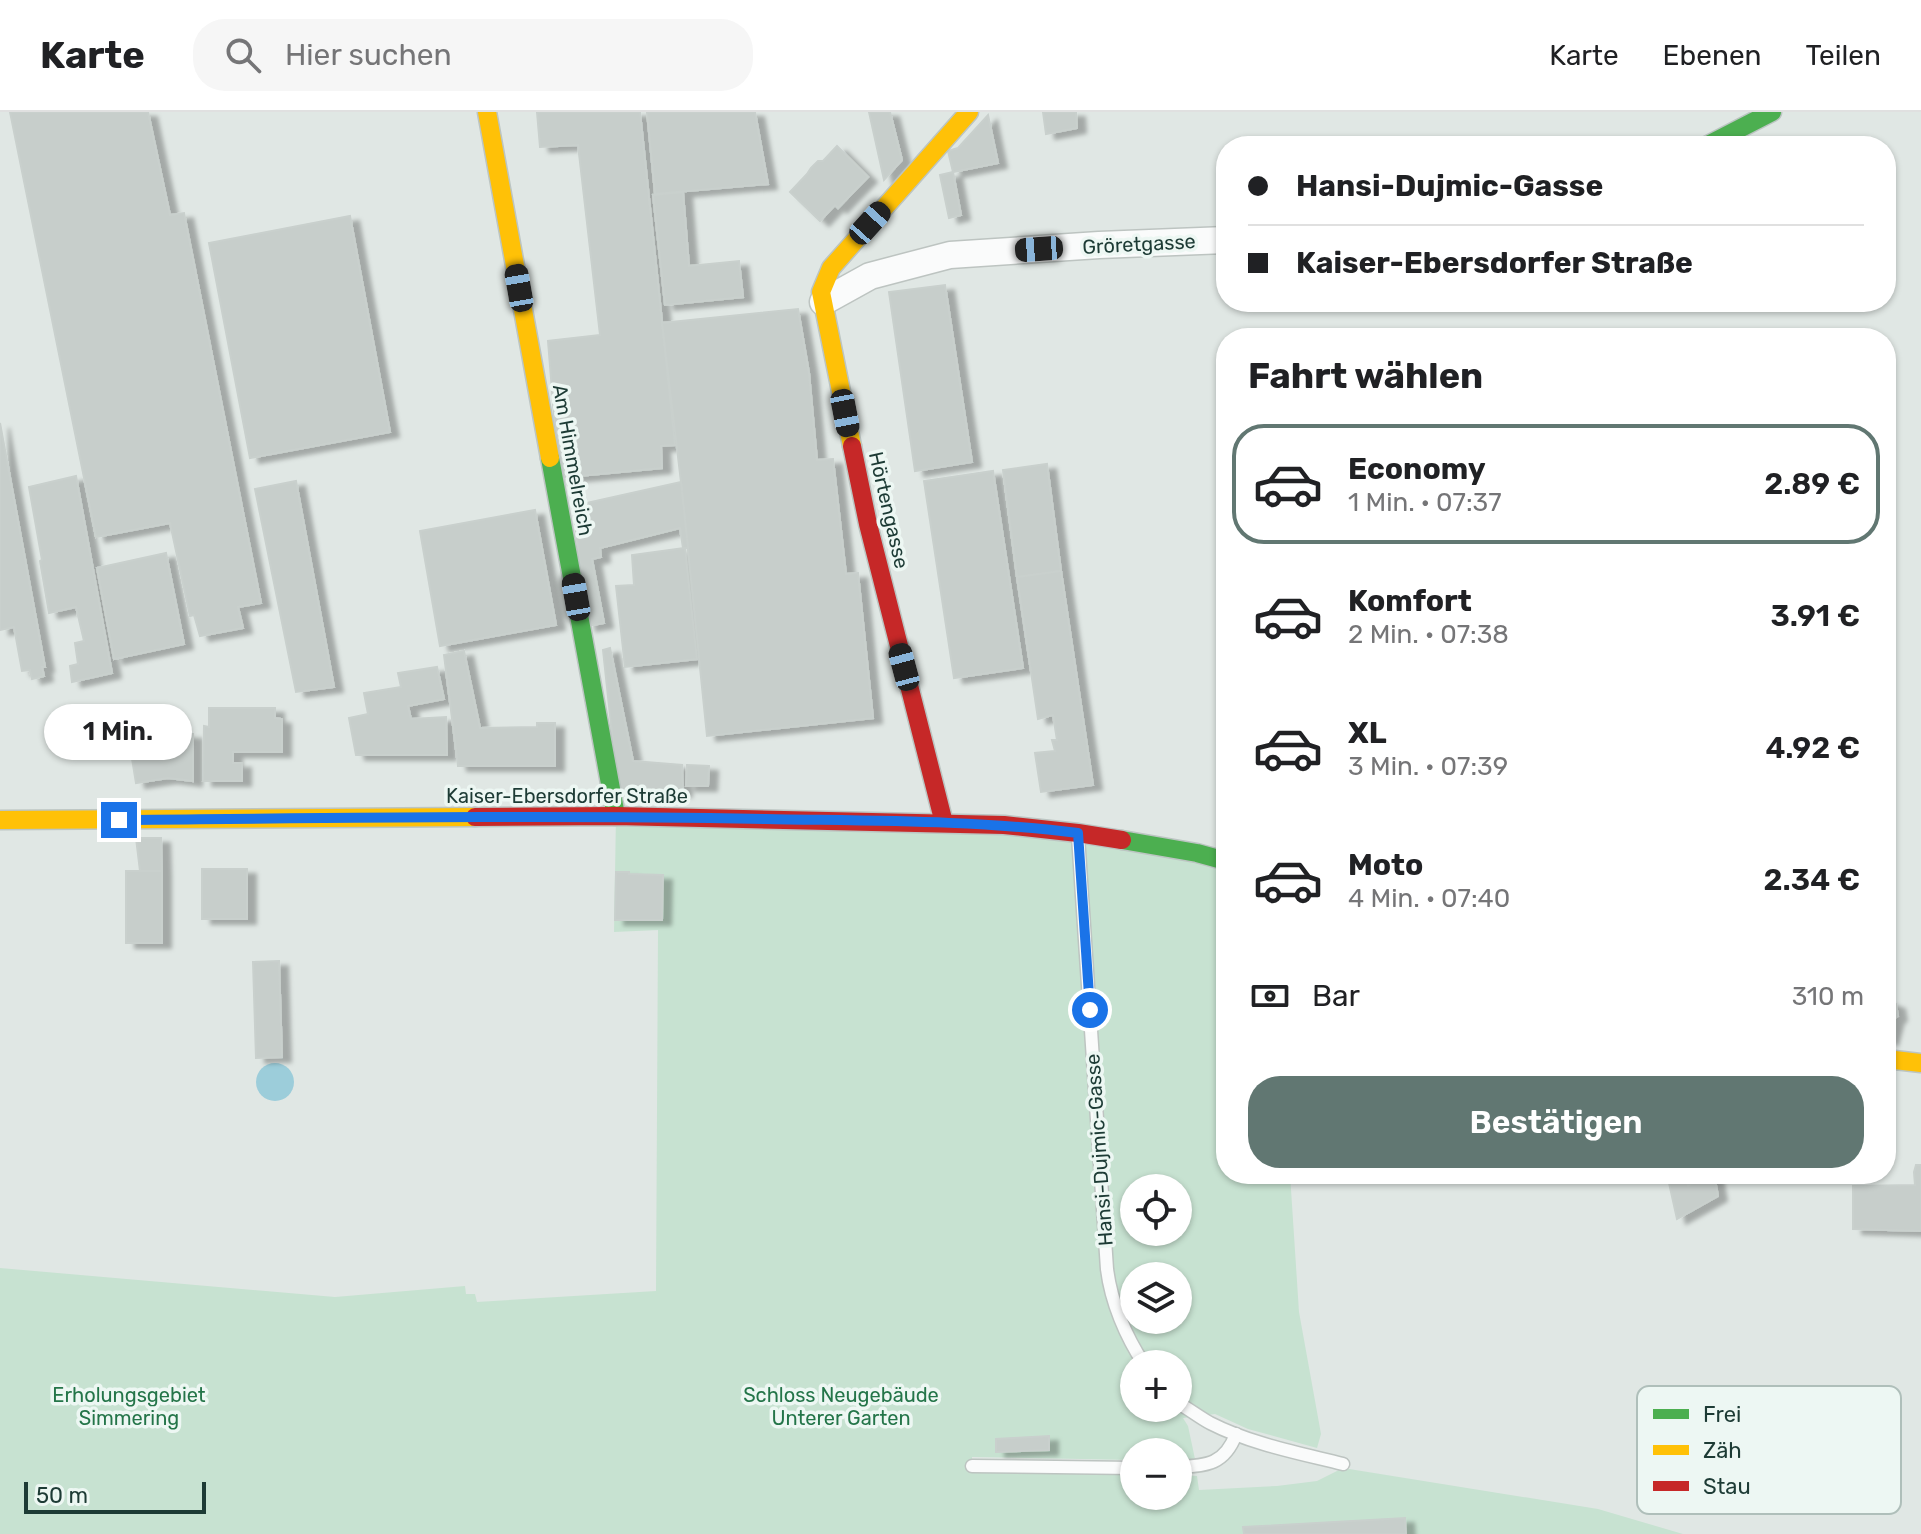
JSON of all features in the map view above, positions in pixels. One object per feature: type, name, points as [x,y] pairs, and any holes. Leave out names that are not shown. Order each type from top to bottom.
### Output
[{"type":"street","name":"Am Himmelreich","points":[[487,112],[616,816]]},
{"type":"street","name":"Hörtengasse","points":[[944,823],[868,524],[821,292],[831,268],[969,112]]},
{"type":"street","points":[[1725,136],[1772,112]]},
{"type":"street","name":"Gröretgasse","points":[[823,302],[870,276],[950,255],[1216,240]]},
{"type":"street","name":"Kaiser-Ebersdorfer Straße","points":[[0,820],[616,816],[944,823],[1004,825],[1078,833],[1216,858]]},
{"type":"street","points":[[1896,1060],[1921,1063]]},
{"type":"lane","name":"Hansi-Dujmic-Gasse","points":[[1078,833],[1108,1281],[1136,1350]]},
{"type":"lane","points":[[1192,1411],[1236,1434],[1343,1464]]},
{"type":"lane","points":[[1192,1466],[1219,1459],[1227,1453],[1236,1434]]},
{"type":"lane","points":[[972,1466],[1120,1468]]},
{"type":"green space","points":[[616,816],[944,823],[1216,860],[1216,1184],[1291,1184],[1299,1312],[1321,1434],[1317,1448],[1248,1429],[1215,1414],[1192,1417],[1192,1350],[1120,1350],[1120,1422],[1186,1422],[1191,1438],[1120,1438],[1120,1460],[972,1457],[972,1472],[1120,1475],[1120,1510],[1192,1510],[1192,1476],[1197,1476],[1199,1490],[1317,1481],[1343,1468],[1598,1509],[1683,1534],[1406,1534],[1405,1518],[1243,1528],[1244,1534],[0,1534],[0,1268],[335,1297],[465,1286],[466,1294],[475,1294],[477,1302],[656,1291],[658,930],[614,932]]},
{"type":"water","points":[[275,1063],[288,1069],[294,1082],[288,1095],[275,1101],[262,1095],[256,1082],[262,1069]]},
{"type":"building","points":[[10,112],[148,112],[170,215],[184,213],[261,603],[238,607],[243,628],[200,636],[194,615],[190,616],[170,523],[96,537]]},
{"type":"building","points":[[537,112],[640,112],[675,445],[661,446],[662,468],[559,478],[548,341],[600,335],[578,145],[540,147]]},
{"type":"building","points":[[647,112],[755,112],[768,184],[655,194]]},
{"type":"building","points":[[869,112],[890,112],[902,160],[884,180]]},
{"type":"building","points":[[1043,112],[1076,112],[1077,128],[1046,134]]},
{"type":"building","points":[[988,115],[998,163],[953,172],[948,151],[958,148]]},
{"type":"building","points":[[837,146],[868,177],[838,208],[835,205],[820,221],[790,192],[818,161],[823,161]]},
{"type":"building","points":[[953,172],[961,215],[949,218],[940,175]]},
{"type":"building","points":[[683,192],[689,266],[739,261],[743,297],[665,305],[653,195]]},
{"type":"building","points":[[350,216],[390,432],[250,458],[209,243]]},
{"type":"building","points":[[945,285],[972,462],[915,471],[889,292]]},
{"type":"building","points":[[798,309],[809,373],[817,460],[833,459],[846,574],[858,573],[873,718],[707,736],[662,323]]},
{"type":"building","points":[[0,423],[45,667],[42,667],[44,676],[32,679],[30,670],[22,671],[14,627],[0,630]]},
{"type":"building","points":[[1047,464],[1061,571],[1017,577],[1003,470]]},
{"type":"building","points":[[993,471],[1023,668],[954,678],[924,481]]},
{"type":"building","points":[[76,476],[112,673],[72,682],[70,666],[78,664],[75,643],[84,641],[76,607],[49,613],[29,487]]},
{"type":"building","points":[[296,481],[334,687],[296,692],[255,489]]},
{"type":"building","points":[[681,482],[688,548],[683,548],[680,528],[600,548],[601,557],[592,559],[604,623],[587,626],[573,506]]},
{"type":"building","points":[[535,510],[556,625],[440,646],[420,531]]},
{"type":"building","points":[[685,548],[697,659],[625,667],[616,586],[634,585],[632,555]]},
{"type":"building","points":[[166,553],[184,644],[114,659],[97,568]]},
{"type":"building","points":[[1061,571],[1093,785],[1041,792],[1035,753],[1055,751],[1052,740],[1057,740],[1053,715],[1038,719],[1017,577]]},
{"type":"building","points":[[610,648],[633,761],[682,765],[683,792],[618,790],[603,650]]},
{"type":"building","points":[[464,651],[480,728],[537,727],[537,723],[555,723],[555,766],[458,766],[444,655]]},
{"type":"building","points":[[437,667],[444,699],[408,706],[411,719],[446,717],[447,755],[356,755],[349,718],[368,714],[364,693],[401,687],[398,673]]},
{"type":"building","points":[[209,708],[275,708],[275,718],[282,719],[282,752],[233,752],[233,763],[242,763],[242,781],[203,781],[204,726],[209,727]]},
{"type":"building","points":[[160,723],[162,733],[193,734],[193,781],[168,778],[136,783],[127,728]]},
{"type":"building","points":[[687,765],[709,766],[708,786],[686,786]]},
{"type":"building","points":[[136,838],[161,838],[162,871],[140,871]]},
{"type":"building","points":[[202,869],[247,869],[247,919],[202,919]]},
{"type":"building","points":[[126,871],[162,871],[162,943],[126,943]]},
{"type":"building","points":[[616,872],[663,875],[662,920],[615,920]]},
{"type":"building","points":[[279,961],[282,1057],[256,1058],[253,962]]},
{"type":"building","points":[[1916,1165],[1921,1165],[1921,1231],[1853,1229],[1853,1186],[1915,1185]]},
{"type":"building","points":[[1669,1184],[1716,1184],[1718,1196],[1677,1219]]},
{"type":"building","points":[[1049,1436],[1049,1450],[996,1452],[996,1439]]},
{"type":"building","points":[[1405,1518],[1406,1534],[1244,1534],[1243,1527]]},
{"type":"traffic: fast","points":[[1725,136],[1772,112]]},
{"type":"traffic: fast","points":[[550,458],[616,816]]},
{"type":"traffic: fast","points":[[1122,840],[1216,858]]},
{"type":"traffic: slow","points":[[487,112],[550,458]]},
{"type":"traffic: slow","points":[[852,446],[821,292],[831,268],[969,112]]},
{"type":"traffic: slow","points":[[0,820],[475,817]]},
{"type":"traffic: slow","points":[[1896,1060],[1921,1063]]},
{"type":"traffic: jam","points":[[852,446],[868,524],[944,823]]},
{"type":"traffic: jam","points":[[475,817],[616,816],[1004,825],[1122,840]]},
{"type":"route","points":[[119,820],[616,816],[1004,825],[1078,833],[1090,1010]]},
{"type":"park label","name":"Erholungsgebiet Simmering","points":[[129,1406]]},
{"type":"park label","name":"Schloss Neugebäude Unterer Garten","points":[[841,1406]]}]
